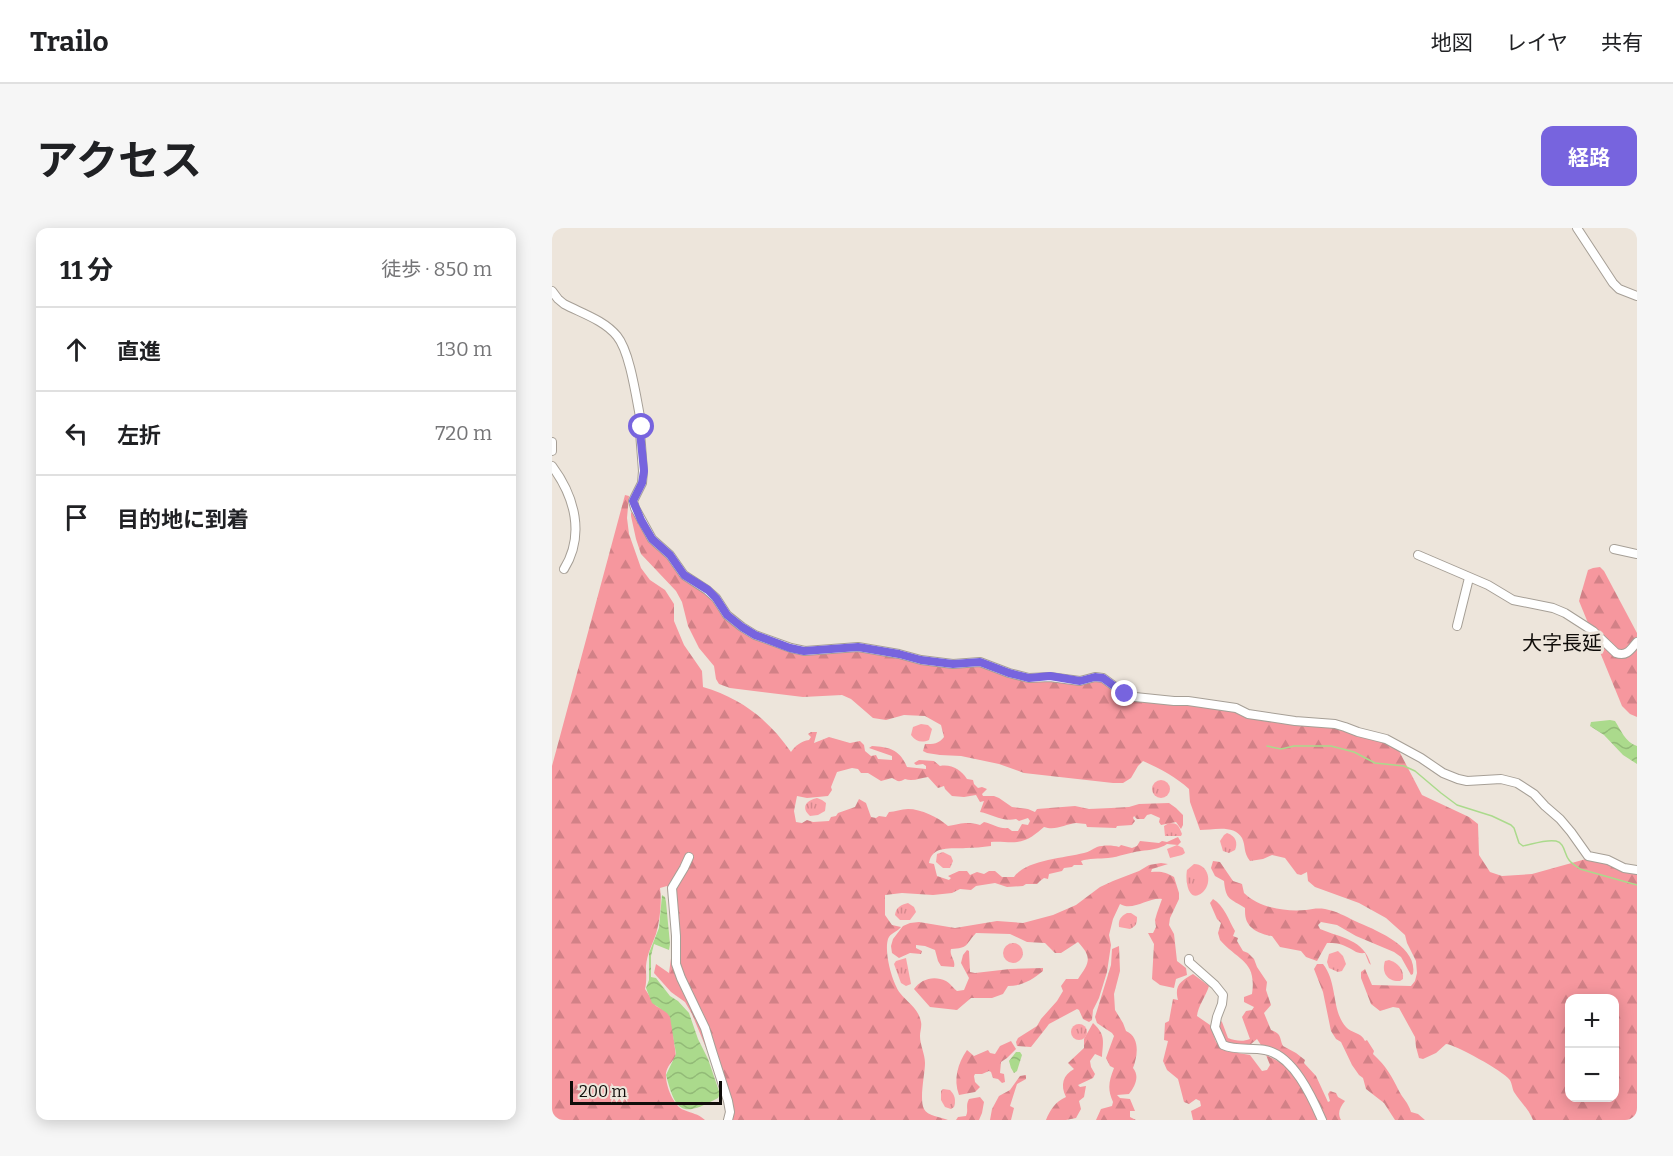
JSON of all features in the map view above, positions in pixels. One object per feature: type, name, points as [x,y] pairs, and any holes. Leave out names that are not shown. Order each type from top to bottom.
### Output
[{"type":"street","points":[[1577,228],[1613,283],[1619,289],[1637,296]]},
{"type":"street","points":[[552,291],[564,304],[607,327],[617,336],[626,352],[642,427],[640,432],[644,471],[642,483],[633,501],[652,539],[670,555],[684,575],[708,590],[727,615],[755,635],[804,651],[858,647],[953,664],[980,662],[1029,678],[1050,676],[1080,681],[1095,677],[1103,678],[1125,694],[1135,697],[1236,708],[1248,714],[1295,722],[1335,724],[1386,739],[1443,773],[1458,779],[1467,781],[1501,779],[1517,783],[1534,794],[1560,819],[1588,856],[1637,870]]},
{"type":"street","points":[[552,442],[552,451]]},
{"type":"street","points":[[552,466],[567,489],[575,516],[576,526],[571,558],[564,569]]},
{"type":"street","points":[[1614,549],[1637,554]]},
{"type":"street","points":[[1418,555],[1498,590],[1513,600],[1553,608],[1565,613],[1593,631],[1616,654],[1628,652],[1637,642]]},
{"type":"street","points":[[1457,626],[1469,578]]},
{"type":"street","points":[[690,856],[672,888],[676,964],[705,1028],[728,1101],[730,1112],[728,1120]]},
{"type":"street","points":[[1189,959],[1189,962],[1223,994],[1215,1027],[1223,1045],[1230,1048],[1267,1050],[1284,1060],[1305,1084],[1322,1120]]},
{"type":"green space","points":[[625,495],[629,496],[627,518],[629,534],[641,568],[650,580],[665,590],[674,604],[674,621],[684,645],[702,671],[703,687],[730,697],[764,720],[791,752],[798,744],[809,740],[811,737],[808,734],[817,732],[814,743],[829,737],[850,743],[860,741],[865,751],[871,756],[876,755],[878,759],[892,760],[892,756],[869,748],[872,746],[894,750],[907,767],[926,769],[923,764],[914,763],[919,760],[934,761],[940,766],[952,767],[959,770],[967,779],[973,780],[978,788],[987,789],[982,794],[983,796],[994,796],[1012,807],[1035,812],[1037,809],[1075,806],[1089,809],[1169,803],[1183,815],[1183,825],[1181,829],[1176,822],[1161,825],[1160,818],[1151,814],[1144,819],[1137,819],[1134,816],[1135,821],[1132,825],[1116,828],[1087,827],[1086,824],[1076,823],[1056,828],[1044,827],[1021,841],[991,842],[991,846],[975,848],[943,849],[934,853],[929,863],[934,864],[937,876],[949,880],[951,878],[948,876],[959,871],[967,871],[970,875],[977,872],[984,874],[995,871],[1002,877],[1014,877],[1020,871],[1036,863],[1086,853],[1102,846],[1119,847],[1121,845],[1132,848],[1140,841],[1159,843],[1178,837],[1181,842],[1178,845],[1167,844],[1154,849],[1084,860],[1081,861],[1083,865],[1074,865],[1049,874],[1048,879],[1044,878],[1037,884],[1007,887],[995,883],[976,886],[971,890],[960,889],[952,893],[885,895],[885,915],[892,925],[901,927],[888,939],[887,951],[892,975],[900,993],[915,1009],[921,1022],[920,1039],[925,1063],[922,1093],[924,1109],[934,1116],[948,1120],[732,1120],[692,1014],[685,1002],[671,992],[654,973],[656,964],[669,973],[674,936],[667,886],[660,888],[660,917],[646,966],[645,989],[656,1006],[671,1016],[676,1057],[666,1073],[670,1094],[680,1108],[705,1120],[552,1120],[552,766]],"holes":[[[852,768],[858,769],[861,773],[868,773],[881,781],[892,778],[899,781],[928,777],[938,788],[944,786],[952,796],[976,795],[980,802],[984,801],[980,812],[1002,819],[1019,821],[1028,818],[1030,821],[1028,825],[1022,824],[1018,831],[1012,831],[984,822],[980,825],[967,823],[948,826],[929,814],[913,809],[889,812],[886,817],[876,818],[871,817],[866,803],[859,799],[855,807],[838,813],[829,821],[796,822],[794,811],[797,796],[807,798],[828,796],[837,772]]]},
{"type":"green space","points":[[633,511],[650,540],[714,598],[724,614],[788,649],[859,649],[978,663],[1004,673],[1103,680],[1122,695],[1336,727],[1385,741],[1398,749],[1422,795],[1469,817],[1478,824],[1479,855],[1490,872],[1502,876],[1532,874],[1586,859],[1637,874],[1637,1120],[1533,1120],[1514,1092],[1509,1079],[1459,1048],[1446,1044],[1436,1053],[1423,1059],[1419,1058],[1415,1037],[1399,1008],[1393,1007],[1380,1011],[1371,1004],[1361,978],[1361,972],[1365,969],[1372,985],[1411,986],[1417,973],[1416,961],[1405,935],[1386,918],[1359,903],[1315,887],[1308,881],[1307,872],[1297,874],[1285,858],[1272,855],[1250,861],[1246,855],[1242,838],[1234,831],[1229,829],[1200,830],[1190,802],[1189,789],[1173,777],[1143,761],[1131,778],[1123,783],[1024,773],[999,764],[923,751],[925,744],[933,744],[944,737],[941,725],[925,716],[904,715],[886,720],[873,718],[851,699],[842,695],[803,697],[730,688],[719,684],[714,666],[699,648],[688,626],[682,602],[676,591],[641,554],[631,516]]},
{"type":"green space","points":[[1600,567],[1637,633],[1637,717],[1622,706],[1579,601],[1588,570]]},
{"type":"green space","points":[[921,724],[928,725],[932,729],[929,740],[919,741],[911,735],[913,727]]},
{"type":"green space","points":[[1157,780],[1165,780],[1170,785],[1168,796],[1157,798],[1152,793],[1152,785]]},
{"type":"green space","points":[[817,798],[826,803],[825,811],[810,816],[805,810],[806,804]]},
{"type":"green space","points":[[1169,823],[1178,826],[1181,836],[1165,836],[1164,826]]},
{"type":"green space","points":[[1227,833],[1236,842],[1235,850],[1229,853],[1223,851],[1220,841]]},
{"type":"green space","points":[[1177,845],[1183,848],[1185,853],[1170,858],[1167,849]]},
{"type":"green space","points":[[943,852],[951,856],[953,861],[950,868],[943,868],[936,862],[937,854]]},
{"type":"green space","points":[[1213,861],[1220,862],[1233,881],[1242,884],[1244,893],[1257,902],[1282,909],[1329,910],[1383,934],[1402,947],[1409,955],[1413,964],[1413,974],[1411,975],[1401,957],[1394,952],[1356,936],[1337,925],[1321,922],[1318,925],[1320,929],[1344,937],[1357,945],[1363,950],[1368,956],[1371,965],[1365,953],[1339,944],[1327,943],[1317,961],[1306,957],[1301,951],[1280,947],[1272,936],[1261,933],[1250,926],[1245,908],[1230,898],[1224,881],[1215,876],[1211,868]]},
{"type":"green space","points":[[1168,864],[1152,869],[1151,872],[1163,872],[1174,877],[1179,899],[1169,925],[1174,934],[1177,961],[1186,968],[1187,975],[1176,979],[1174,988],[1160,985],[1152,979],[1154,944],[1148,933],[1153,933],[1156,927],[1155,920],[1162,899],[1130,906],[1120,904],[1109,935],[1111,945],[1107,972],[1093,1010],[1092,1020],[1089,1022],[1083,1019],[1077,1009],[1049,1024],[1031,1047],[1017,1046],[1018,1038],[1037,1026],[1057,1001],[1063,991],[1061,986],[1066,979],[1078,979],[1085,969],[1088,960],[1086,952],[1078,942],[1061,953],[1055,953],[1045,943],[1027,942],[1010,934],[976,933],[964,947],[951,949],[954,967],[941,966],[935,950],[925,946],[916,945],[916,948],[922,951],[921,954],[910,953],[899,958],[892,953],[893,939],[903,926],[910,923],[919,922],[955,928],[997,921],[1023,923],[1053,915],[1076,905],[1100,887],[1149,865]]},
{"type":"green space","points":[[1194,864],[1203,867],[1208,874],[1206,888],[1198,895],[1191,893],[1187,885],[1187,870]]},
{"type":"green space","points":[[1213,899],[1226,913],[1235,931],[1233,936],[1238,938],[1237,941],[1243,951],[1254,959],[1267,982],[1266,990],[1271,1005],[1264,1013],[1271,1030],[1279,1034],[1283,1046],[1305,1060],[1304,1063],[1316,1076],[1328,1102],[1330,1091],[1345,1101],[1340,1110],[1341,1120],[1323,1120],[1285,1058],[1261,1045],[1257,1039],[1250,1047],[1227,1044],[1219,1029],[1220,1020],[1228,1038],[1239,1041],[1250,1039],[1242,1017],[1246,1011],[1254,1007],[1244,1002],[1244,997],[1252,994],[1253,983],[1252,974],[1245,962],[1220,940],[1218,933],[1221,923],[1210,903]]},
{"type":"green space","points":[[908,903],[914,907],[916,912],[910,920],[900,920],[895,915],[896,910]]},
{"type":"green space","points":[[1127,913],[1137,917],[1136,924],[1130,929],[1119,927],[1120,918]]},
{"type":"green space","points":[[1013,943],[1020,946],[1023,953],[1020,960],[1013,963],[1006,960],[1003,953],[1006,946]]},
{"type":"green space","points":[[1119,946],[1120,971],[1114,994],[1115,1010],[1126,1031],[1134,1037],[1137,1052],[1133,1068],[1136,1078],[1135,1085],[1129,1094],[1117,1095],[1120,1098],[1130,1099],[1135,1111],[1130,1111],[1130,1117],[1136,1120],[1096,1120],[1101,1109],[1112,1106],[1113,1102],[1109,1085],[1114,1068],[1110,1066],[1106,1058],[1114,1036],[1097,1023],[1095,1017],[1111,965],[1112,949]]},
{"type":"green space","points":[[967,950],[969,951],[970,972],[1043,968],[1043,971],[1027,982],[1008,986],[1003,994],[992,998],[971,998],[957,1010],[930,1007],[914,989],[924,980],[937,978],[947,982],[957,991],[964,990],[969,978],[961,963]]},
{"type":"green space","points":[[1338,951],[1346,964],[1342,971],[1338,972],[1329,968],[1327,962],[1329,954]]},
{"type":"green space","points":[[906,958],[911,984],[906,986],[901,983],[894,964]]},
{"type":"green space","points":[[1389,960],[1401,969],[1403,979],[1400,981],[1386,976],[1384,965],[1385,961]]},
{"type":"green space","points":[[1317,964],[1323,964],[1328,971],[1341,1020],[1346,1027],[1365,1041],[1367,1040],[1374,1051],[1373,1054],[1388,1071],[1411,1112],[1425,1120],[1395,1120],[1384,1103],[1366,1089],[1363,1078],[1352,1065],[1341,1042],[1331,1031],[1323,992],[1314,969]]},
{"type":"green space","points":[[1193,974],[1209,986],[1197,1016],[1210,1025],[1216,1042],[1226,1051],[1250,1055],[1262,1071],[1267,1070],[1270,1065],[1266,1055],[1285,1065],[1304,1091],[1319,1120],[1193,1120],[1191,1111],[1201,1106],[1200,1101],[1196,1099],[1189,1104],[1184,1102],[1178,1079],[1167,1070],[1163,1061],[1168,1041],[1164,1040],[1165,1023],[1169,1021],[1173,999],[1178,1000],[1178,987]]},
{"type":"green space","points":[[1093,1023],[1102,1035],[1102,1057],[1095,1054],[1090,1061],[1095,1074],[1093,1078],[1078,1085],[1086,1086],[1084,1097],[1079,1101],[1081,1109],[1076,1118],[1046,1120],[1053,1107],[1066,1097],[1063,1088],[1064,1081],[1067,1074],[1074,1069],[1068,1063],[1084,1048],[1084,1039]]},
{"type":"green space","points":[[1076,1024],[1082,1024],[1087,1032],[1085,1038],[1076,1040],[1071,1035],[1071,1029]]},
{"type":"green space","points":[[1011,1041],[1016,1049],[1001,1062],[1000,1073],[1004,1074],[1005,1082],[1002,1083],[993,1078],[989,1071],[975,1074],[975,1082],[980,1087],[975,1092],[959,1095],[956,1083],[957,1071],[967,1050],[974,1056],[988,1050],[995,1054],[1000,1046]]},
{"type":"green space","points":[[1026,1075],[1026,1079],[1017,1084],[1010,1106],[1014,1108],[1011,1120],[990,1120],[992,1109],[999,1096],[1010,1090],[1020,1076]]},
{"type":"green space","points":[[943,1089],[950,1090],[954,1096],[955,1104],[951,1109],[945,1107],[941,1100]]},
{"type":"green space","points":[[980,1097],[984,1102],[979,1120],[956,1120],[958,1117],[966,1116],[969,1099]]},
{"type":"water","points":[[1615,721],[1626,739],[1637,746],[1637,764],[1623,755],[1604,735],[1590,726],[1591,722]]},
{"type":"water","points":[[662,895],[666,902],[670,944],[669,950],[654,944],[651,956],[651,977],[656,978],[670,996],[689,1013],[720,1094],[718,1098],[697,1108],[683,1108],[673,1098],[666,1075],[676,1054],[670,1017],[652,1003],[646,988],[649,980],[649,953],[659,928]]},
{"type":"water","points":[[1016,1052],[1022,1055],[1017,1071],[1014,1073],[1009,1061]]},
{"type":"waterway","points":[[1267,746],[1281,749],[1294,746],[1331,746],[1354,752],[1375,763],[1404,766],[1415,771],[1457,805],[1492,816],[1511,825],[1519,843],[1523,846],[1544,841],[1559,842],[1567,858],[1580,869],[1637,885]]},
{"type":"district","name":"大字長延","points":[[1562,643]]},
{"type":"route","points":[[642,427],[640,432],[644,471],[642,483],[633,501],[641,520],[652,539],[670,555],[684,575],[708,590],[727,615],[755,635],[804,651],[858,647],[921,660],[953,664],[974,661],[986,663],[1009,673],[1029,678],[1050,676],[1080,681],[1095,677],[1103,678],[1125,694]]}]
